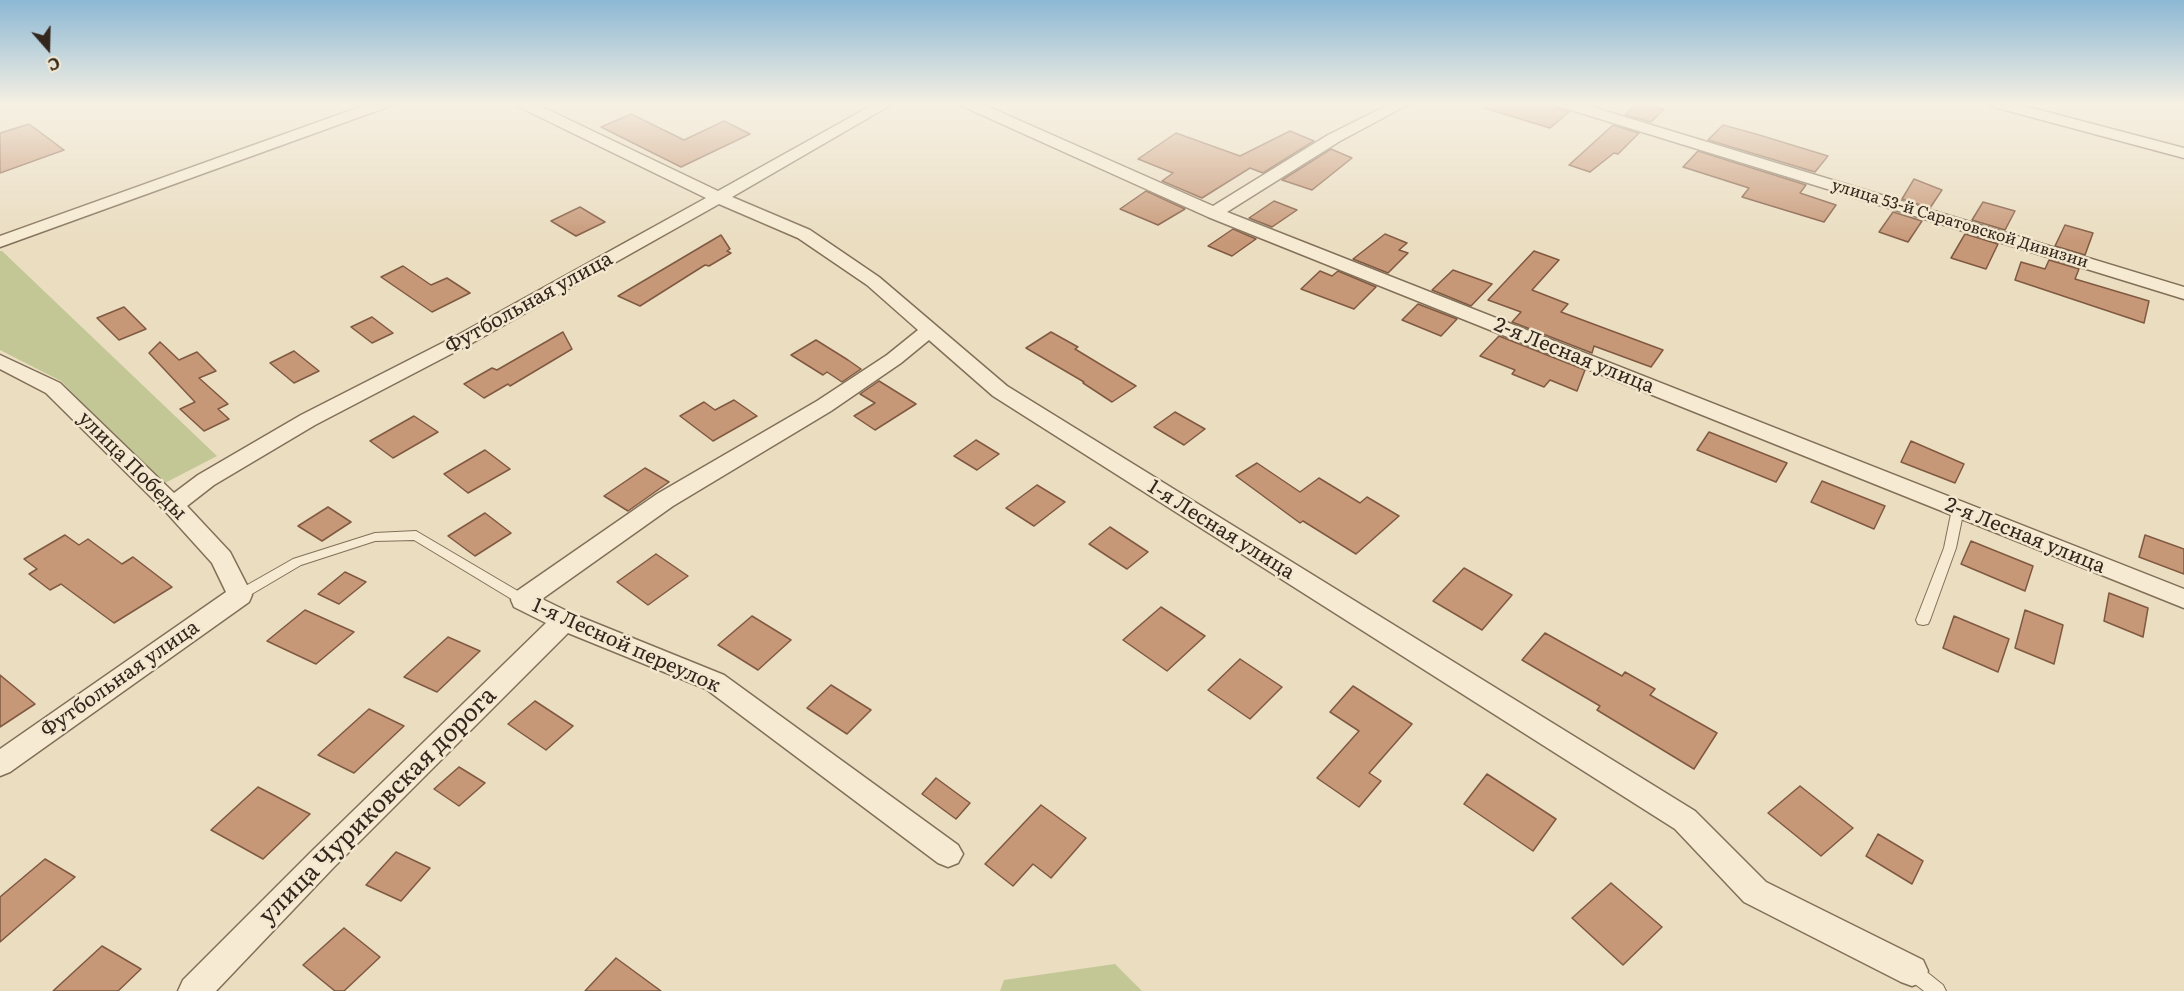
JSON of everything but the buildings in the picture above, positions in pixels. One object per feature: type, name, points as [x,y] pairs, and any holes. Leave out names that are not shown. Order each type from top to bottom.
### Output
[{"type":"street","points":[[0,242],[257,149]]},
{"type":"street","name":"1-я Лесная улица","points":[[618,149],[720,198],[804,234],[873,281],[1000,391],[1684,820],[1755,892],[1912,971]]},
{"type":"street","name":"Футбольная улица","points":[[173,506],[206,480],[308,420],[465,339],[806,149]]},
{"type":"street","name":"2-я Лесная улица","points":[[1071,149],[1214,213],[2184,599]]},
{"type":"street","points":[[1214,213],[1316,149]]},
{"type":"street","name":"улица 53-й Саратовской Дивизии","points":[[1714,149],[2184,293]]},
{"type":"street","name":"1-я Лесной переулок","points":[[928,331],[894,359],[824,406],[665,500],[523,600],[564,621],[715,682],[948,854]]},
{"type":"street","name":"улица Победы","points":[[0,361],[52,388],[173,506],[222,558],[240,595]]},
{"type":"street","name":"Футбольная улица","points":[[0,764],[240,595]]},
{"type":"street","name":"улица Чуриковская дорога","points":[[194,991],[323,859],[564,621]]},
{"type":"lane","points":[[1923,620],[1950,548],[1958,509]]},
{"type":"lane","points":[[240,595],[297,562],[375,537],[416,535],[523,600]]},
{"type":"lane","points":[[1912,971],[1937,991]]},
{"type":"green space","points":[[0,251],[217,456],[161,485],[61,381],[0,350]]},
{"type":"green space","points":[[1115,964],[1142,991],[1000,991],[1004,980]]}]
